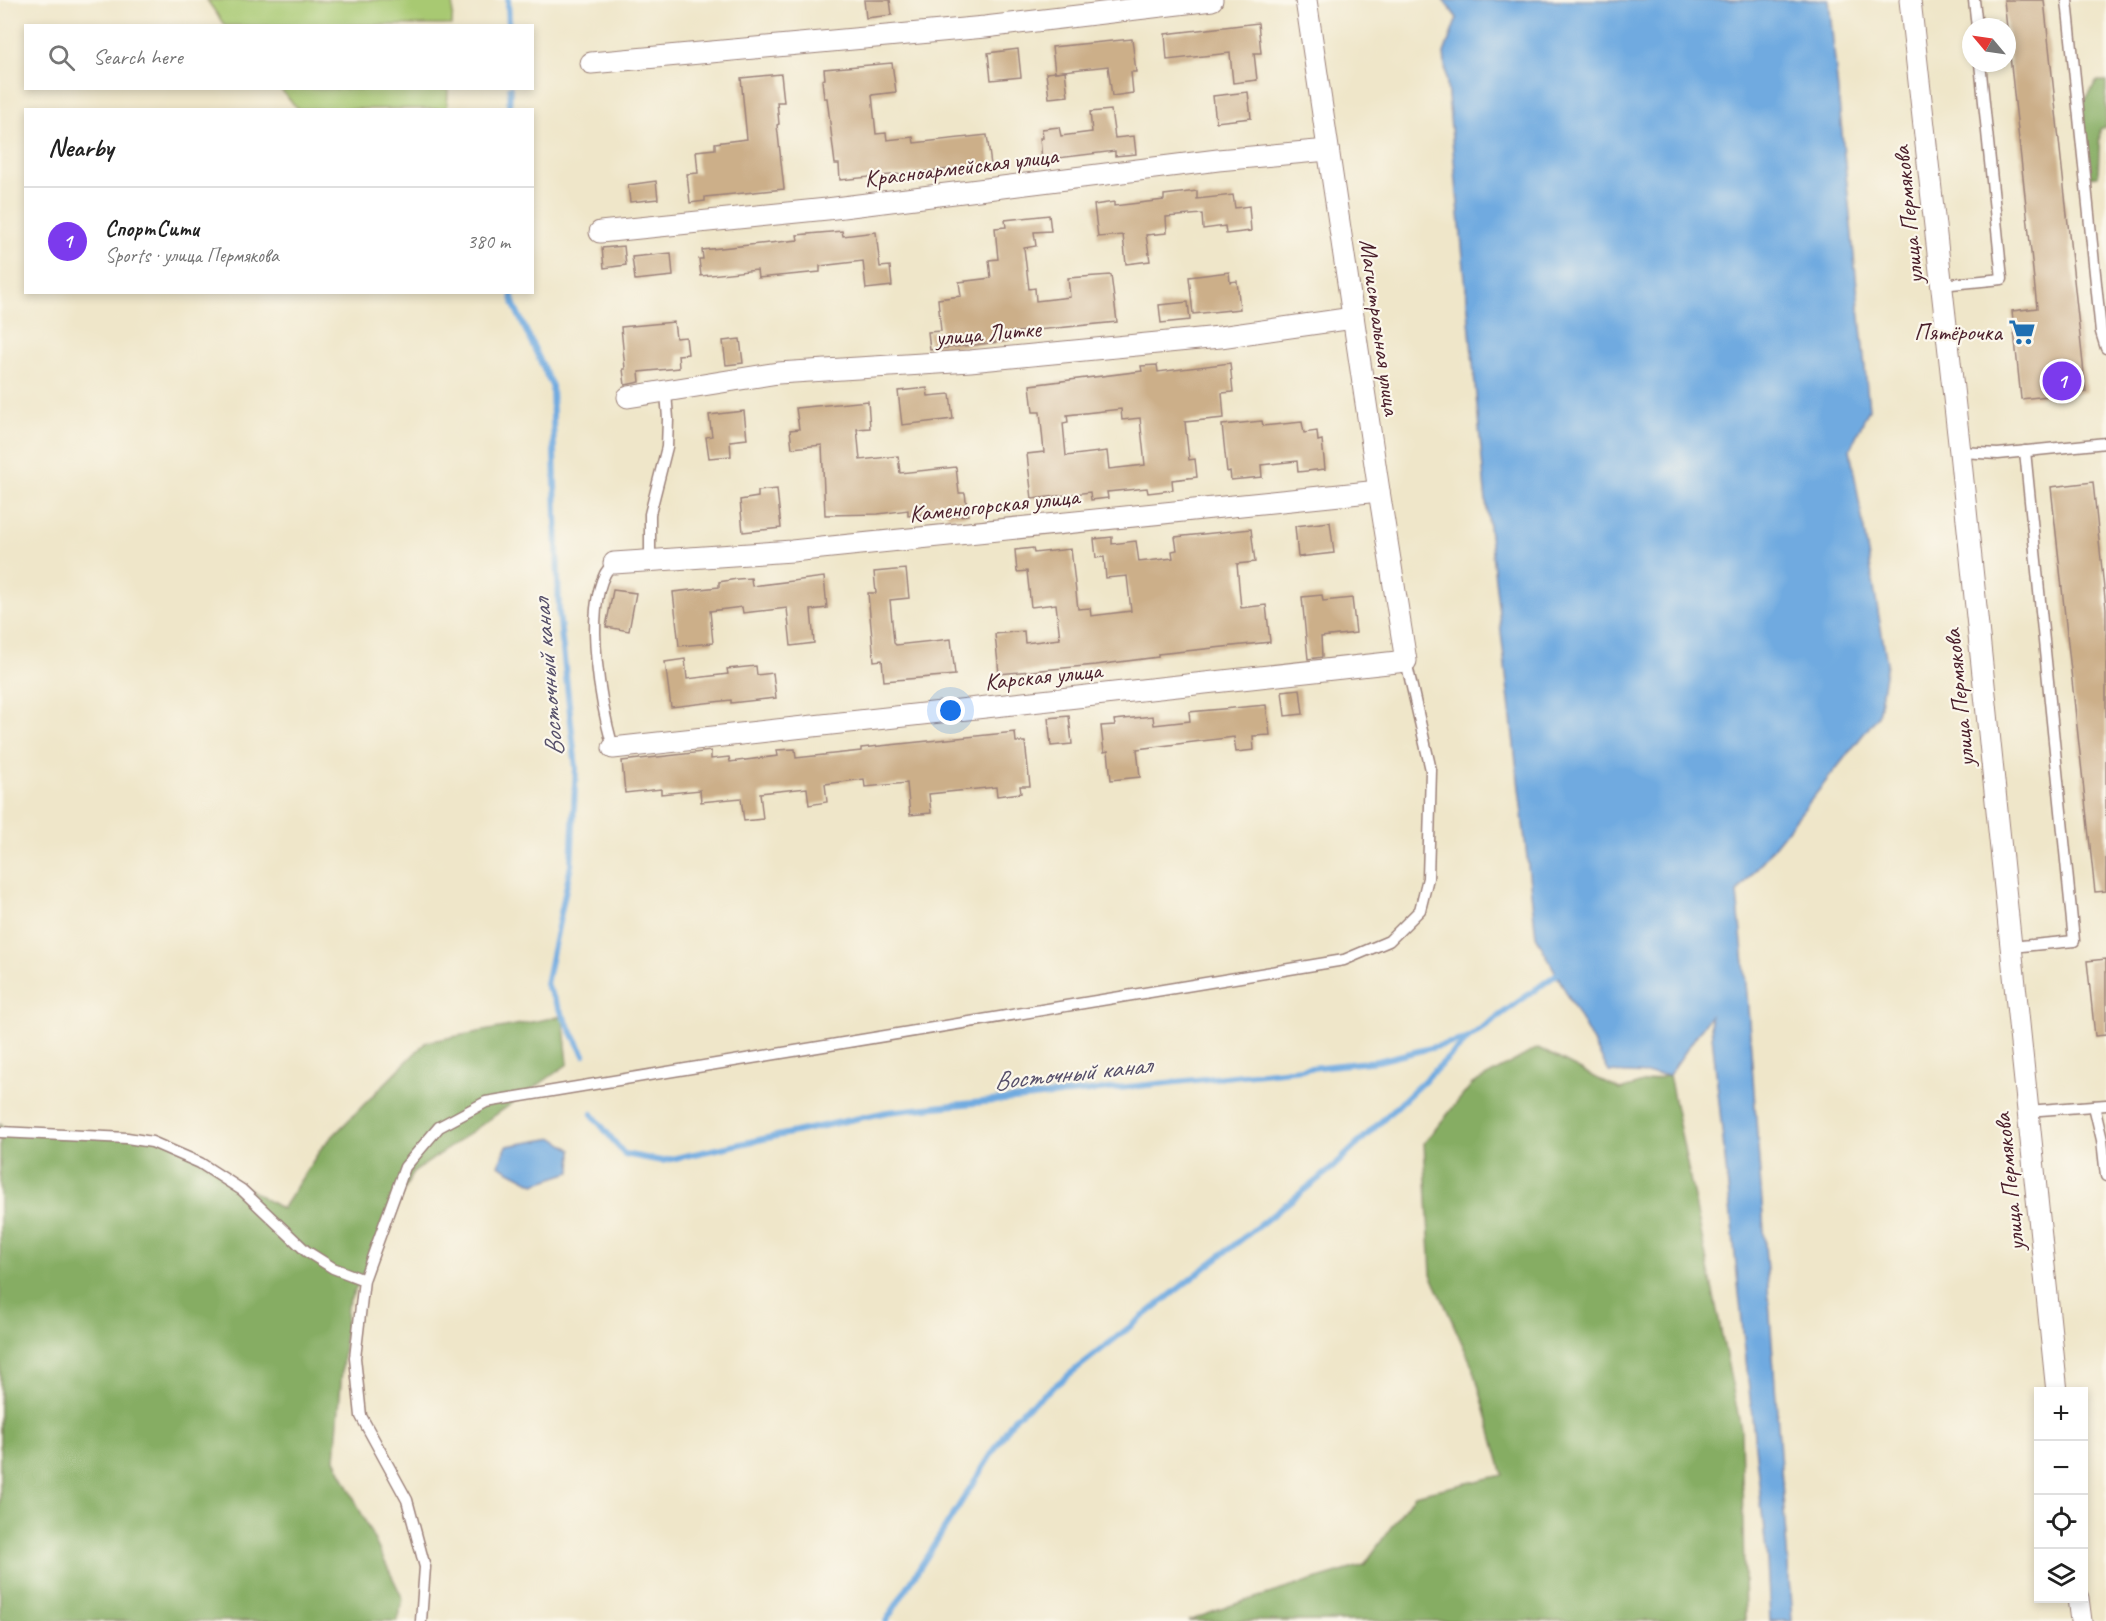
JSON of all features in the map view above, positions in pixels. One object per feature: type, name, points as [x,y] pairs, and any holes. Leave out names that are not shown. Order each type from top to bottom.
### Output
[{"type":"street","points":[[591,63],[985,27],[1212,0]]},
{"type":"street","name":"Магистральная улица","points":[[1306,0],[1406,662]]},
{"type":"street","name":"улица Пермякова","points":[[1910,0],[1960,452],[2056,1387]]},
{"type":"street","name":"Красноармейская улица","points":[[600,232],[827,209],[1218,160],[1328,150]]},
{"type":"street","name":"улица Литке","points":[[628,397],[778,374],[970,361],[1220,337],[1353,318]]},
{"type":"street","name":"Каменогорская улица","points":[[614,563],[792,551],[1379,491]]},
{"type":"street","name":"Карская улица","points":[[614,748],[1406,662]]},
{"type":"street","points":[[2079,1603],[2081,1621]]},
{"type":"lane","points":[[1974,0],[1976,18]]},
{"type":"lane","points":[[2067,0],[2100,332],[2106,348]]},
{"type":"lane","points":[[1941,285],[2002,279],[1981,72]]},
{"type":"lane","points":[[650,561],[650,514],[667,447],[666,392]]},
{"type":"lane","points":[[1960,452],[1998,454],[2106,443]]},
{"type":"lane","points":[[2011,948],[2074,941],[2025,451]]},
{"type":"lane","points":[[614,563],[605,573],[598,595],[595,627],[604,714],[614,748]]},
{"type":"lane","points":[[421,1621],[425,1567],[407,1500],[361,1416],[356,1359],[364,1280],[405,1167],[439,1127],[486,1102],[1344,960],[1389,941],[1420,910],[1428,878],[1431,770],[1406,662]]},
{"type":"lane","points":[[2027,1111],[2106,1105]]},
{"type":"lane","points":[[2094,1106],[2102,1140],[2106,1176]]},
{"type":"lane","points":[[0,1132],[127,1138],[152,1142],[200,1163],[242,1190],[306,1251],[333,1268],[364,1280]]},
{"type":"green space","points":[[207,0],[453,0],[452,24],[224,24]]},
{"type":"green space","points":[[2097,81],[2106,81],[2106,127],[2100,129],[2098,176],[2085,177],[2081,107]]},
{"type":"green space","points":[[281,90],[448,90],[447,108],[297,108]]},
{"type":"green space","points":[[563,1016],[568,1064],[413,1173],[347,1306],[335,1459],[403,1599],[397,1621],[0,1621],[0,1124],[10,1132],[158,1134],[282,1209],[322,1147],[426,1042]]},
{"type":"green space","points":[[1538,1048],[1620,1090],[1669,1075],[1741,1429],[1745,1621],[1188,1621],[1235,1604],[1364,1565],[1414,1495],[1503,1475],[1474,1370],[1431,1274],[1424,1143],[1472,1084]]},
{"type":"water","points":[[1443,0],[1829,0],[1869,409],[1850,449],[1887,663],[1878,716],[1737,893],[1747,994],[1792,1621],[1770,1621],[1767,1560],[1710,1016],[1669,1075],[1609,1072],[1536,936],[1485,492],[1444,53],[1457,18]]},
{"type":"water","points":[[554,1138],[572,1150],[571,1172],[534,1184],[498,1165],[507,1146]]},
{"type":"building","points":[[864,0],[890,0],[892,15],[866,18]]},
{"type":"building","points":[[2004,0],[2044,0],[2086,392],[2021,399],[2012,311],[2037,308],[2012,72],[2016,72],[2016,18],[2006,18]]},
{"type":"building","points":[[1258,23],[1261,53],[1254,53],[1257,80],[1233,83],[1230,53],[1167,60],[1165,34]]},
{"type":"building","points":[[1132,39],[1136,72],[1131,72],[1133,93],[1112,96],[1108,66],[1055,72],[1052,47]]},
{"type":"building","points":[[1018,49],[1021,77],[991,80],[988,53]]},
{"type":"building","points":[[892,63],[896,92],[872,95],[876,134],[886,133],[887,140],[913,137],[914,143],[987,135],[991,165],[840,180],[839,164],[835,164],[827,98],[824,98],[822,80],[825,79],[824,69]]},
{"type":"building","points":[[1065,71],[1068,96],[1049,98],[1046,73]]},
{"type":"building","points":[[781,74],[784,102],[777,102],[779,124],[777,125],[784,189],[705,197],[705,201],[690,203],[687,174],[698,173],[696,151],[715,149],[715,143],[747,139],[741,78]]},
{"type":"building","points":[[1248,92],[1251,118],[1216,122],[1213,96]]},
{"type":"building","points":[[1111,110],[1115,138],[1134,136],[1136,154],[1115,156],[1115,151],[1042,160],[1040,138],[1043,138],[1042,129],[1059,127],[1061,136],[1092,132],[1090,112]]},
{"type":"building","points":[[656,181],[658,199],[630,202],[628,185]]},
{"type":"building","points":[[1197,191],[1197,199],[1233,195],[1235,208],[1249,206],[1251,231],[1226,234],[1225,226],[1203,229],[1202,214],[1166,217],[1167,233],[1146,235],[1150,261],[1126,264],[1123,235],[1098,237],[1094,205],[1114,202],[1114,206],[1164,200],[1164,195]]},
{"type":"building","points":[[1049,215],[1051,231],[1034,232],[1036,246],[1024,248],[1029,289],[1035,288],[1036,301],[1070,297],[1068,278],[1111,275],[1117,322],[1007,333],[1008,341],[930,350],[928,332],[941,331],[938,299],[961,296],[959,282],[991,278],[989,260],[998,259],[995,228],[1006,227],[1005,220]]},
{"type":"building","points":[[842,231],[843,236],[876,232],[880,267],[890,266],[892,286],[866,289],[863,261],[820,266],[820,272],[758,278],[757,270],[701,276],[699,259],[703,259],[702,250],[798,240],[797,235]]},
{"type":"building","points":[[624,246],[626,265],[604,268],[602,248]]},
{"type":"building","points":[[671,253],[673,276],[635,280],[632,257]]},
{"type":"building","points":[[1229,272],[1230,282],[1237,281],[1240,309],[1193,314],[1189,277]]},
{"type":"building","points":[[1188,302],[1190,320],[1161,323],[1159,305]]},
{"type":"building","points":[[674,322],[676,338],[686,337],[688,354],[678,355],[679,368],[639,372],[640,382],[625,385],[621,327]]},
{"type":"building","points":[[740,339],[743,363],[726,365],[723,341]]},
{"type":"building","points":[[1230,363],[1233,392],[1222,393],[1224,418],[1185,422],[1189,460],[1195,459],[1197,477],[1172,480],[1173,490],[1148,493],[1147,488],[1107,492],[1108,498],[1091,500],[1090,492],[1032,499],[1027,454],[1044,452],[1040,412],[1033,412],[1030,385],[1142,371],[1141,366],[1157,365],[1158,372]],"holes":[[[1121,409],[1122,420],[1140,418],[1145,465],[1109,469],[1107,451],[1066,456],[1063,423],[1068,422],[1067,415]]]},
{"type":"building","points":[[927,388],[928,396],[950,394],[953,419],[902,425],[898,391]]},
{"type":"building","points":[[868,401],[870,428],[857,429],[860,460],[898,456],[900,473],[956,467],[959,493],[965,493],[968,515],[947,517],[947,511],[908,516],[908,510],[878,514],[825,515],[822,445],[792,448],[790,430],[799,429],[796,408]]},
{"type":"building","points":[[744,411],[747,439],[730,441],[731,456],[709,458],[706,437],[712,436],[709,415]]},
{"type":"building","points":[[1262,421],[1263,426],[1302,422],[1304,433],[1317,431],[1318,441],[1322,440],[1325,469],[1298,472],[1297,461],[1261,465],[1262,477],[1231,480],[1230,471],[1227,472],[1222,425]]},
{"type":"building","points":[[2093,482],[2106,608],[2106,891],[2095,892],[2051,487]]},
{"type":"building","points":[[777,489],[781,528],[743,532],[740,500],[758,497],[758,491]]},
{"type":"building","points":[[1330,522],[1334,553],[1298,557],[1295,526]]},
{"type":"building","points":[[1251,529],[1255,562],[1237,564],[1241,608],[1266,605],[1270,642],[1158,654],[1158,657],[1096,665],[999,674],[995,634],[1024,631],[1025,643],[1060,639],[1056,604],[1031,607],[1027,571],[1017,572],[1015,550],[1033,548],[1034,553],[1071,549],[1078,609],[1090,608],[1091,616],[1131,611],[1127,576],[1106,578],[1104,557],[1096,558],[1094,539],[1112,537],[1112,544],[1136,541],[1139,562],[1173,558],[1172,551],[1177,550],[1175,537]]},
{"type":"building","points":[[906,569],[909,598],[890,600],[894,643],[896,645],[951,639],[955,675],[884,681],[882,660],[874,661],[868,593],[876,593],[874,572]]},
{"type":"building","points":[[824,577],[827,608],[811,610],[814,643],[791,646],[787,608],[743,613],[742,607],[710,611],[713,643],[679,646],[673,592],[719,587],[719,582],[737,579],[751,578],[752,586]]},
{"type":"building","points":[[613,590],[636,593],[629,631],[606,627]]},
{"type":"building","points":[[1322,595],[1323,601],[1352,598],[1356,633],[1321,637],[1322,657],[1308,659],[1302,597]]},
{"type":"building","points":[[685,659],[687,679],[728,674],[727,669],[756,666],[757,675],[773,673],[776,698],[731,703],[731,700],[671,707],[665,662]]},
{"type":"building","points":[[1300,689],[1303,714],[1285,716],[1282,691]]},
{"type":"building","points":[[1266,705],[1270,735],[1253,736],[1254,750],[1236,752],[1234,737],[1137,749],[1140,777],[1111,780],[1108,751],[1104,752],[1101,726],[1115,725],[1114,720],[1153,716],[1154,725],[1190,721],[1189,712]]},
{"type":"building","points":[[1069,716],[1072,744],[1051,746],[1048,718]]},
{"type":"building","points":[[1015,732],[1016,742],[1025,742],[1030,786],[1020,786],[1021,793],[997,796],[996,787],[929,794],[931,813],[910,815],[907,783],[865,787],[864,779],[825,784],[827,802],[809,805],[807,788],[760,793],[763,819],[744,821],[741,798],[701,802],[700,790],[661,794],[661,789],[625,793],[622,761],[711,751],[711,759],[729,757],[730,762],[778,756],[777,750],[795,749],[796,758],[861,751],[861,748]]},
{"type":"building","points":[[2106,959],[2106,1035],[2095,1036],[2087,961]]},
{"type":"waterway","name":"Восточный канал","points":[[508,0],[509,24]]},
{"type":"waterway","name":"Восточный канал","points":[[509,108],[510,90]]},
{"type":"waterway","name":"Восточный канал","points":[[511,294],[514,305],[552,386],[559,613],[576,768],[571,865],[546,984],[584,1055]]},
{"type":"waterway","name":"Восточный канал","points":[[592,1114],[624,1154],[662,1161],[887,1112],[1378,1061],[1467,1039],[1557,974]]},
{"type":"waterway","points":[[886,1621],[1015,1417],[1331,1169],[1467,1040]]},
{"type":"place","name":"Пятёрочка","points":[[2022,332]]},
{"type":"place","name":"СпортСити","points":[[2062,381]]}]
